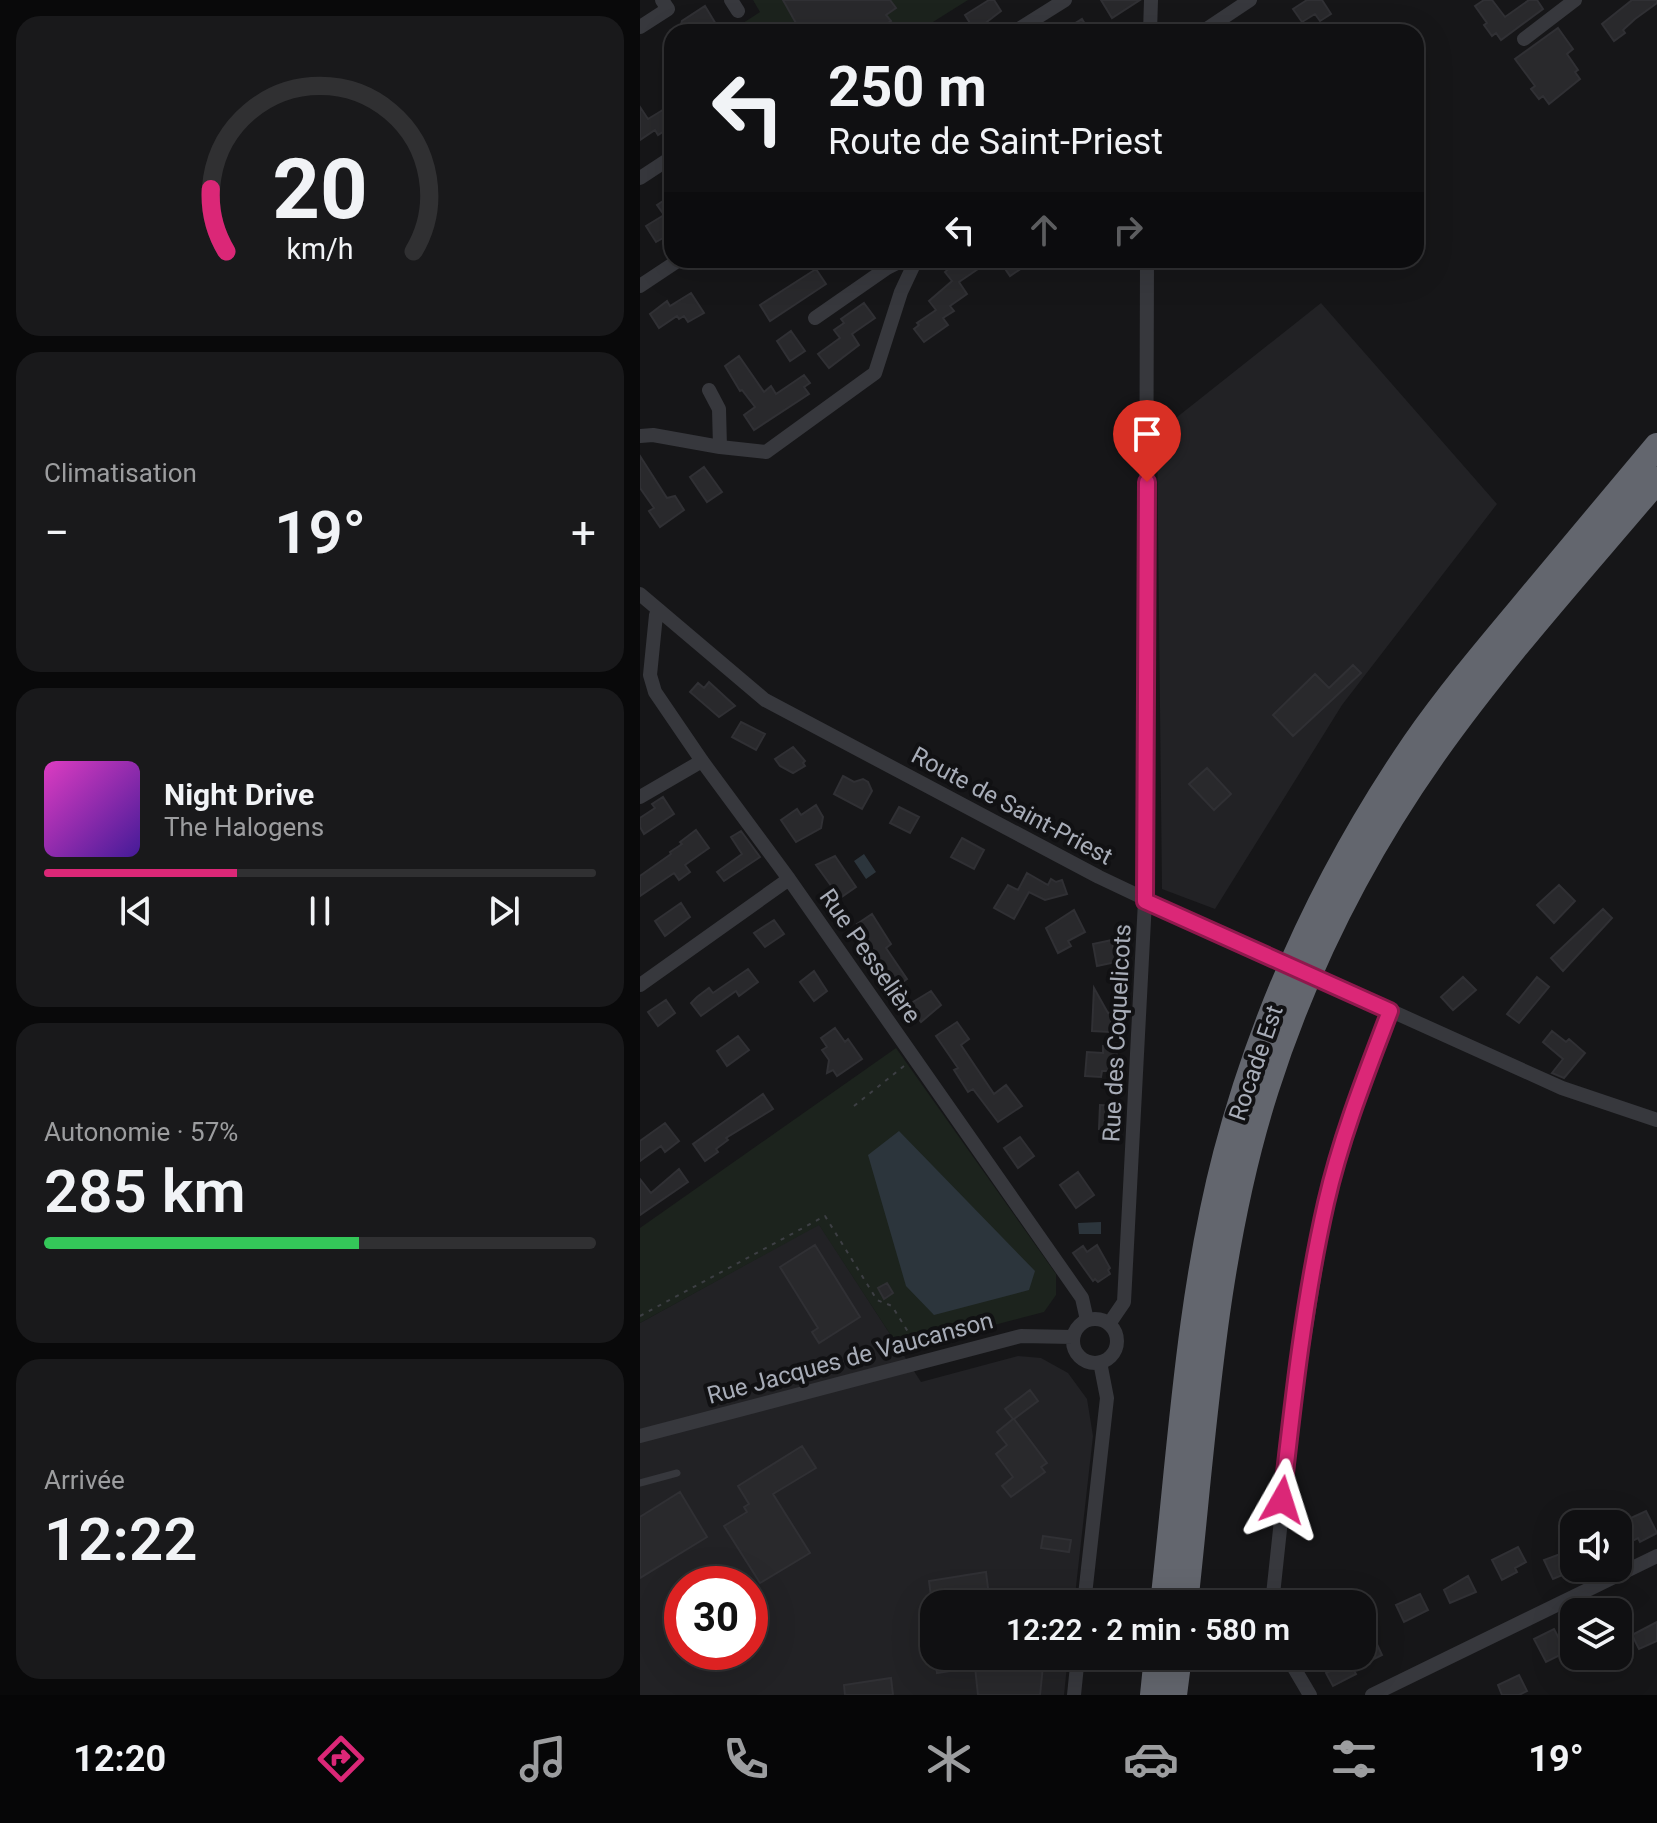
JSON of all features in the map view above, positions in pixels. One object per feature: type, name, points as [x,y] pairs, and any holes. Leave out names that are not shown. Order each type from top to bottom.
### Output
[{"type":"highway","name":"Rocade Est","points":[[1165,1590],[1208,1238],[1226,1156],[1248,1078],[1288,973],[1335,873],[1416,741],[1462,679],[1657,446]]},
{"type":"highway","name":"Rocade Est","points":[[1187,1590],[1217,1322],[1230,1239],[1265,1090],[1289,1024],[1352,885],[1434,754],[1480,692],[1657,480]]},
{"type":"highway","points":[[1153,1695],[1156,1670]]},
{"type":"highway","points":[[1174,1695],[1177,1670]]},
{"type":"street","points":[[640,27],[668,9],[662,0]]},
{"type":"street","points":[[1027,24],[1065,0]]},
{"type":"street","points":[[1150,24],[1151,0]]},
{"type":"street","points":[[1214,24],[1250,0]]},
{"type":"street","points":[[1524,39],[1575,0]]},
{"type":"street","points":[[640,178],[664,162]]},
{"type":"street","points":[[640,286],[667,268]]},
{"type":"street","points":[[815,318],[887,268]]},
{"type":"street","points":[[640,436],[653,435],[766,452],[875,373],[908,268]]},
{"type":"street","name":"Rue des Coquelicots","points":[[1109,1324],[1124,1302],[1145,901],[1147,268]]},
{"type":"street","points":[[709,390],[719,409],[720,447]]},
{"type":"street","name":"Route de Saint-Priest","points":[[640,594],[765,700],[1145,901],[1562,1088],[1657,1120]]},
{"type":"street","name":"Rue Pesselière","points":[[659,610],[645,676],[1082,1298],[1087,1320]]},
{"type":"street","points":[[640,797],[702,761]]},
{"type":"street","points":[[640,985],[789,879]]},
{"type":"street","points":[[1274,1590],[1293,1408],[1326,1204],[1348,1123],[1390,1011]]},
{"type":"street","points":[[1087,1320],[1102,1320],[1109,1324],[1117,1343],[1112,1355],[1092,1363],[1080,1357],[1075,1351],[1073,1337],[1078,1327],[1087,1320]]},
{"type":"street","name":"Rue Jacques de Vaucanson","points":[[640,1436],[1021,1336],[1073,1337]]},
{"type":"street","points":[[1086,1590],[1107,1398],[1100,1362]]},
{"type":"street","points":[[1372,1695],[1657,1556]]},
{"type":"street","points":[[1074,1695],[1077,1670]]},
{"type":"street","points":[[1295,1670],[1310,1695]]},
{"type":"lane","points":[[640,1483],[677,1473]]},
{"type":"path","points":[[854,1106],[914,1058]]},
{"type":"path","points":[[640,1316],[825,1216],[877,1300],[892,1306],[910,1335],[918,1362]]},
{"type":"shaded area","points":[[753,0],[968,0],[930,24],[742,24],[760,12]]},
{"type":"shaded area","points":[[1321,303],[1497,504],[1342,705],[1215,909],[1162,889],[1157,433]]},
{"type":"shaded area","points":[[864,854],[876,872],[866,879],[854,861]]},
{"type":"shaded area","points":[[896,1048],[1056,1274],[1056,1295],[1044,1312],[937,1340],[932,1329],[894,1340],[819,1225],[640,1323],[640,1228]]},
{"type":"shaded area","points":[[899,1131],[1035,1271],[1029,1290],[934,1315],[906,1286],[868,1155]]},
{"type":"shaded area","points":[[1101,1222],[1101,1234],[1079,1234],[1078,1223]]},
{"type":"shaded area","points":[[819,1224],[921,1382],[1018,1356],[1041,1358],[1068,1373],[1087,1399],[1093,1436],[1076,1590],[920,1590],[920,1670],[1067,1670],[1064,1695],[640,1695],[640,1323]]},
{"type":"building","points":[[783,0],[890,0],[896,8],[886,15],[891,21],[886,24],[796,24]]},
{"type":"building","points":[[989,0],[994,0],[1001,11],[984,24],[971,24],[965,15]]},
{"type":"building","points":[[1101,0],[1140,0],[1112,18]]},
{"type":"building","points":[[1307,0],[1322,0],[1331,14],[1320,21],[1315,14],[1302,22],[1293,9]]},
{"type":"building","points":[[1484,0],[1492,0],[1505,17],[1529,0],[1537,0],[1543,9],[1501,40],[1496,33],[1492,36],[1475,6]]},
{"type":"building","points":[[1632,0],[1657,0],[1657,3],[1635,19],[1623,30],[1625,33],[1614,41],[1602,24]]},
{"type":"building","points":[[705,6],[716,24],[681,24]]},
{"type":"building","points":[[1558,28],[1573,49],[1567,54],[1580,79],[1549,104],[1543,96],[1539,99],[1531,89],[1535,86],[1515,59]]},
{"type":"building","points":[[640,107],[648,119],[664,109],[664,131],[658,135],[655,130],[640,140]]},
{"type":"building","points":[[664,200],[664,215],[657,205]]},
{"type":"building","points":[[664,215],[664,238],[656,242],[646,226]]},
{"type":"building","points":[[949,268],[978,269],[959,282],[967,294],[950,306],[954,311],[943,318],[948,325],[924,342],[914,329],[919,325],[917,323],[936,310],[929,301],[952,281],[945,272]]},
{"type":"building","points":[[1004,268],[1022,268],[1010,276]]},
{"type":"building","points":[[816,269],[826,284],[770,321],[760,305]]},
{"type":"building","points":[[691,293],[704,313],[688,322],[684,316],[679,319],[677,316],[659,328],[650,314],[667,301],[670,306]]},
{"type":"building","points":[[864,303],[875,318],[852,334],[859,345],[829,368],[818,354],[840,338],[834,330],[844,323],[841,319]]},
{"type":"building","points":[[791,331],[805,351],[790,361],[777,341]]},
{"type":"building","points":[[739,356],[764,392],[771,386],[776,394],[804,375],[810,383],[804,387],[809,394],[754,430],[744,415],[755,407],[740,391],[725,366]]},
{"type":"building","points":[[640,456],[667,498],[675,496],[684,510],[660,527],[649,511],[654,508],[640,488]]},
{"type":"building","points":[[704,467],[722,492],[707,502],[690,477]]},
{"type":"building","points":[[1353,665],[1361,673],[1293,736],[1273,715],[1315,674],[1329,688]]},
{"type":"building","points":[[709,682],[735,706],[719,717],[690,692],[698,683],[704,688]]},
{"type":"building","points":[[741,722],[765,734],[756,750],[732,737]]},
{"type":"building","points":[[793,747],[805,761],[805,766],[793,773],[780,766],[775,759]]},
{"type":"building","points":[[1207,768],[1231,794],[1214,810],[1189,784]]},
{"type":"building","points":[[843,776],[854,782],[863,779],[868,782],[872,791],[862,809],[834,794]]},
{"type":"building","points":[[663,797],[674,814],[644,834],[640,818],[655,808],[652,804]]},
{"type":"building","points":[[816,805],[823,817],[821,828],[796,842],[781,820],[797,809],[801,815]]},
{"type":"building","points":[[899,807],[919,817],[910,833],[890,823]]},
{"type":"building","points":[[696,830],[709,848],[685,865],[690,872],[679,880],[674,873],[640,896],[640,876],[671,854],[682,844],[680,842]]},
{"type":"building","points":[[741,831],[760,857],[724,881],[717,872],[742,854],[731,837]]},
{"type":"building","points":[[962,838],[984,850],[974,869],[951,857]]},
{"type":"building","points":[[835,856],[856,887],[840,898],[816,865]]},
{"type":"building","points":[[1027,873],[1048,885],[1051,879],[1056,882],[1062,880],[1067,894],[1045,900],[1029,892],[1014,919],[994,908],[1008,885],[1018,890]]},
{"type":"building","points":[[1559,885],[1575,901],[1554,923],[1537,905]]},
{"type":"building","points":[[681,903],[690,917],[665,936],[655,921]]},
{"type":"building","points":[[1603,909],[1612,918],[1563,971],[1551,958]]},
{"type":"building","points":[[1074,910],[1085,932],[1068,941],[1071,946],[1058,953],[1046,928]]},
{"type":"building","points":[[872,914],[891,944],[886,948],[907,979],[894,988],[858,935],[862,932],[857,924]]},
{"type":"building","points":[[774,920],[784,934],[765,947],[754,933]]},
{"type":"building","points":[[1112,940],[1116,962],[1097,966],[1093,944]]},
{"type":"building","points":[[748,969],[758,982],[739,996],[736,991],[701,1016],[691,1003],[697,997],[709,988],[713,993]]},
{"type":"building","points":[[814,971],[827,991],[814,1001],[800,982]]},
{"type":"building","points":[[1463,977],[1476,990],[1453,1010],[1441,997]]},
{"type":"building","points":[[1537,977],[1549,987],[1519,1023],[1507,1014]]},
{"type":"building","points":[[1094,988],[1108,1013],[1112,1012],[1110,1032],[1092,1031]]},
{"type":"building","points":[[931,991],[941,1005],[921,1022],[908,1005]]},
{"type":"building","points":[[666,1000],[675,1013],[658,1026],[648,1012]]},
{"type":"building","points":[[957,1022],[969,1039],[961,1045],[994,1094],[1006,1085],[1022,1106],[998,1122],[973,1089],[968,1092],[954,1070],[958,1068],[936,1036]]},
{"type":"building","points":[[835,1028],[845,1042],[848,1039],[862,1059],[837,1076],[833,1070],[827,1073],[829,1060],[822,1050],[827,1047],[821,1038]]},
{"type":"building","points":[[1552,1031],[1566,1042],[1569,1039],[1585,1053],[1564,1078],[1552,1073],[1563,1059],[1543,1042]]},
{"type":"building","points":[[738,1036],[749,1050],[727,1066],[717,1051]]},
{"type":"building","points":[[1103,1046],[1117,1047],[1116,1071],[1102,1071],[1101,1077],[1085,1076],[1087,1052],[1103,1053]]},
{"type":"building","points":[[763,1094],[773,1109],[726,1138],[728,1140],[716,1149],[718,1152],[705,1161],[693,1144]]},
{"type":"building","points":[[1100,1105],[1114,1106],[1113,1130],[1099,1129]]},
{"type":"building","points":[[665,1123],[679,1141],[665,1152],[661,1146],[640,1161],[640,1141]]},
{"type":"building","points":[[1020,1137],[1034,1156],[1018,1168],[1004,1148]]},
{"type":"building","points":[[679,1169],[688,1182],[640,1215],[640,1179],[651,1193]]},
{"type":"building","points":[[1078,1172],[1094,1195],[1076,1208],[1060,1185]]},
{"type":"building","points":[[815,1245],[860,1317],[819,1343],[812,1332],[818,1328],[780,1267]]},
{"type":"building","points":[[1097,1245],[1110,1268],[1110,1274],[1098,1282],[1093,1281],[1073,1253],[1083,1246],[1087,1252]]},
{"type":"building","points":[[887,1283],[893,1293],[884,1299],[878,1288]]},
{"type":"building","points":[[1030,1390],[1038,1401],[1014,1419],[1047,1463],[1041,1467],[1045,1472],[1011,1497],[1002,1486],[1013,1477],[996,1454],[1007,1445],[997,1432],[1013,1419],[1005,1409]]},
{"type":"building","points":[[802,1446],[816,1468],[773,1494],[810,1553],[768,1578],[768,1566],[749,1566],[724,1526],[747,1512],[744,1507],[749,1504],[738,1486]]},
{"type":"building","points":[[680,1492],[707,1537],[640,1578],[640,1517]]},
{"type":"building","points":[[1646,1511],[1657,1533],[1640,1542],[1638,1538],[1632,1541],[1632,1518]]},
{"type":"building","points":[[1043,1536],[1071,1540],[1069,1552],[1041,1548]]},
{"type":"building","points":[[1518,1547],[1526,1562],[1515,1568],[1517,1572],[1502,1580],[1492,1560]]},
{"type":"building","points":[[1560,1554],[1560,1576],[1553,1579],[1544,1560]]},
{"type":"building","points":[[986,1572],[988,1590],[930,1590],[929,1581]]},
{"type":"building","points":[[1468,1576],[1476,1592],[1450,1603],[1444,1590]]},
{"type":"building","points":[[1420,1594],[1428,1610],[1404,1622],[1396,1605]]},
{"type":"building","points":[[1657,1622],[1657,1641],[1639,1649],[1632,1635]]},
{"type":"building","points":[[1554,1629],[1560,1640],[1560,1655],[1546,1662],[1534,1639]]},
{"type":"building","points":[[1376,1642],[1382,1655],[1376,1658]]},
{"type":"building","points":[[975,1670],[1043,1670],[1040,1695],[978,1695]]},
{"type":"building","points":[[1354,1670],[1356,1674],[1333,1686],[1326,1673]]},
{"type":"building","points":[[1519,1675],[1527,1691],[1519,1695],[1502,1695],[1498,1685]]},
{"type":"building","points":[[891,1678],[893,1695],[845,1695],[844,1685]]},
{"type":"route","points":[[1147,482],[1145,901],[1390,1011],[1348,1123],[1326,1204],[1293,1408],[1282,1500]]}]
